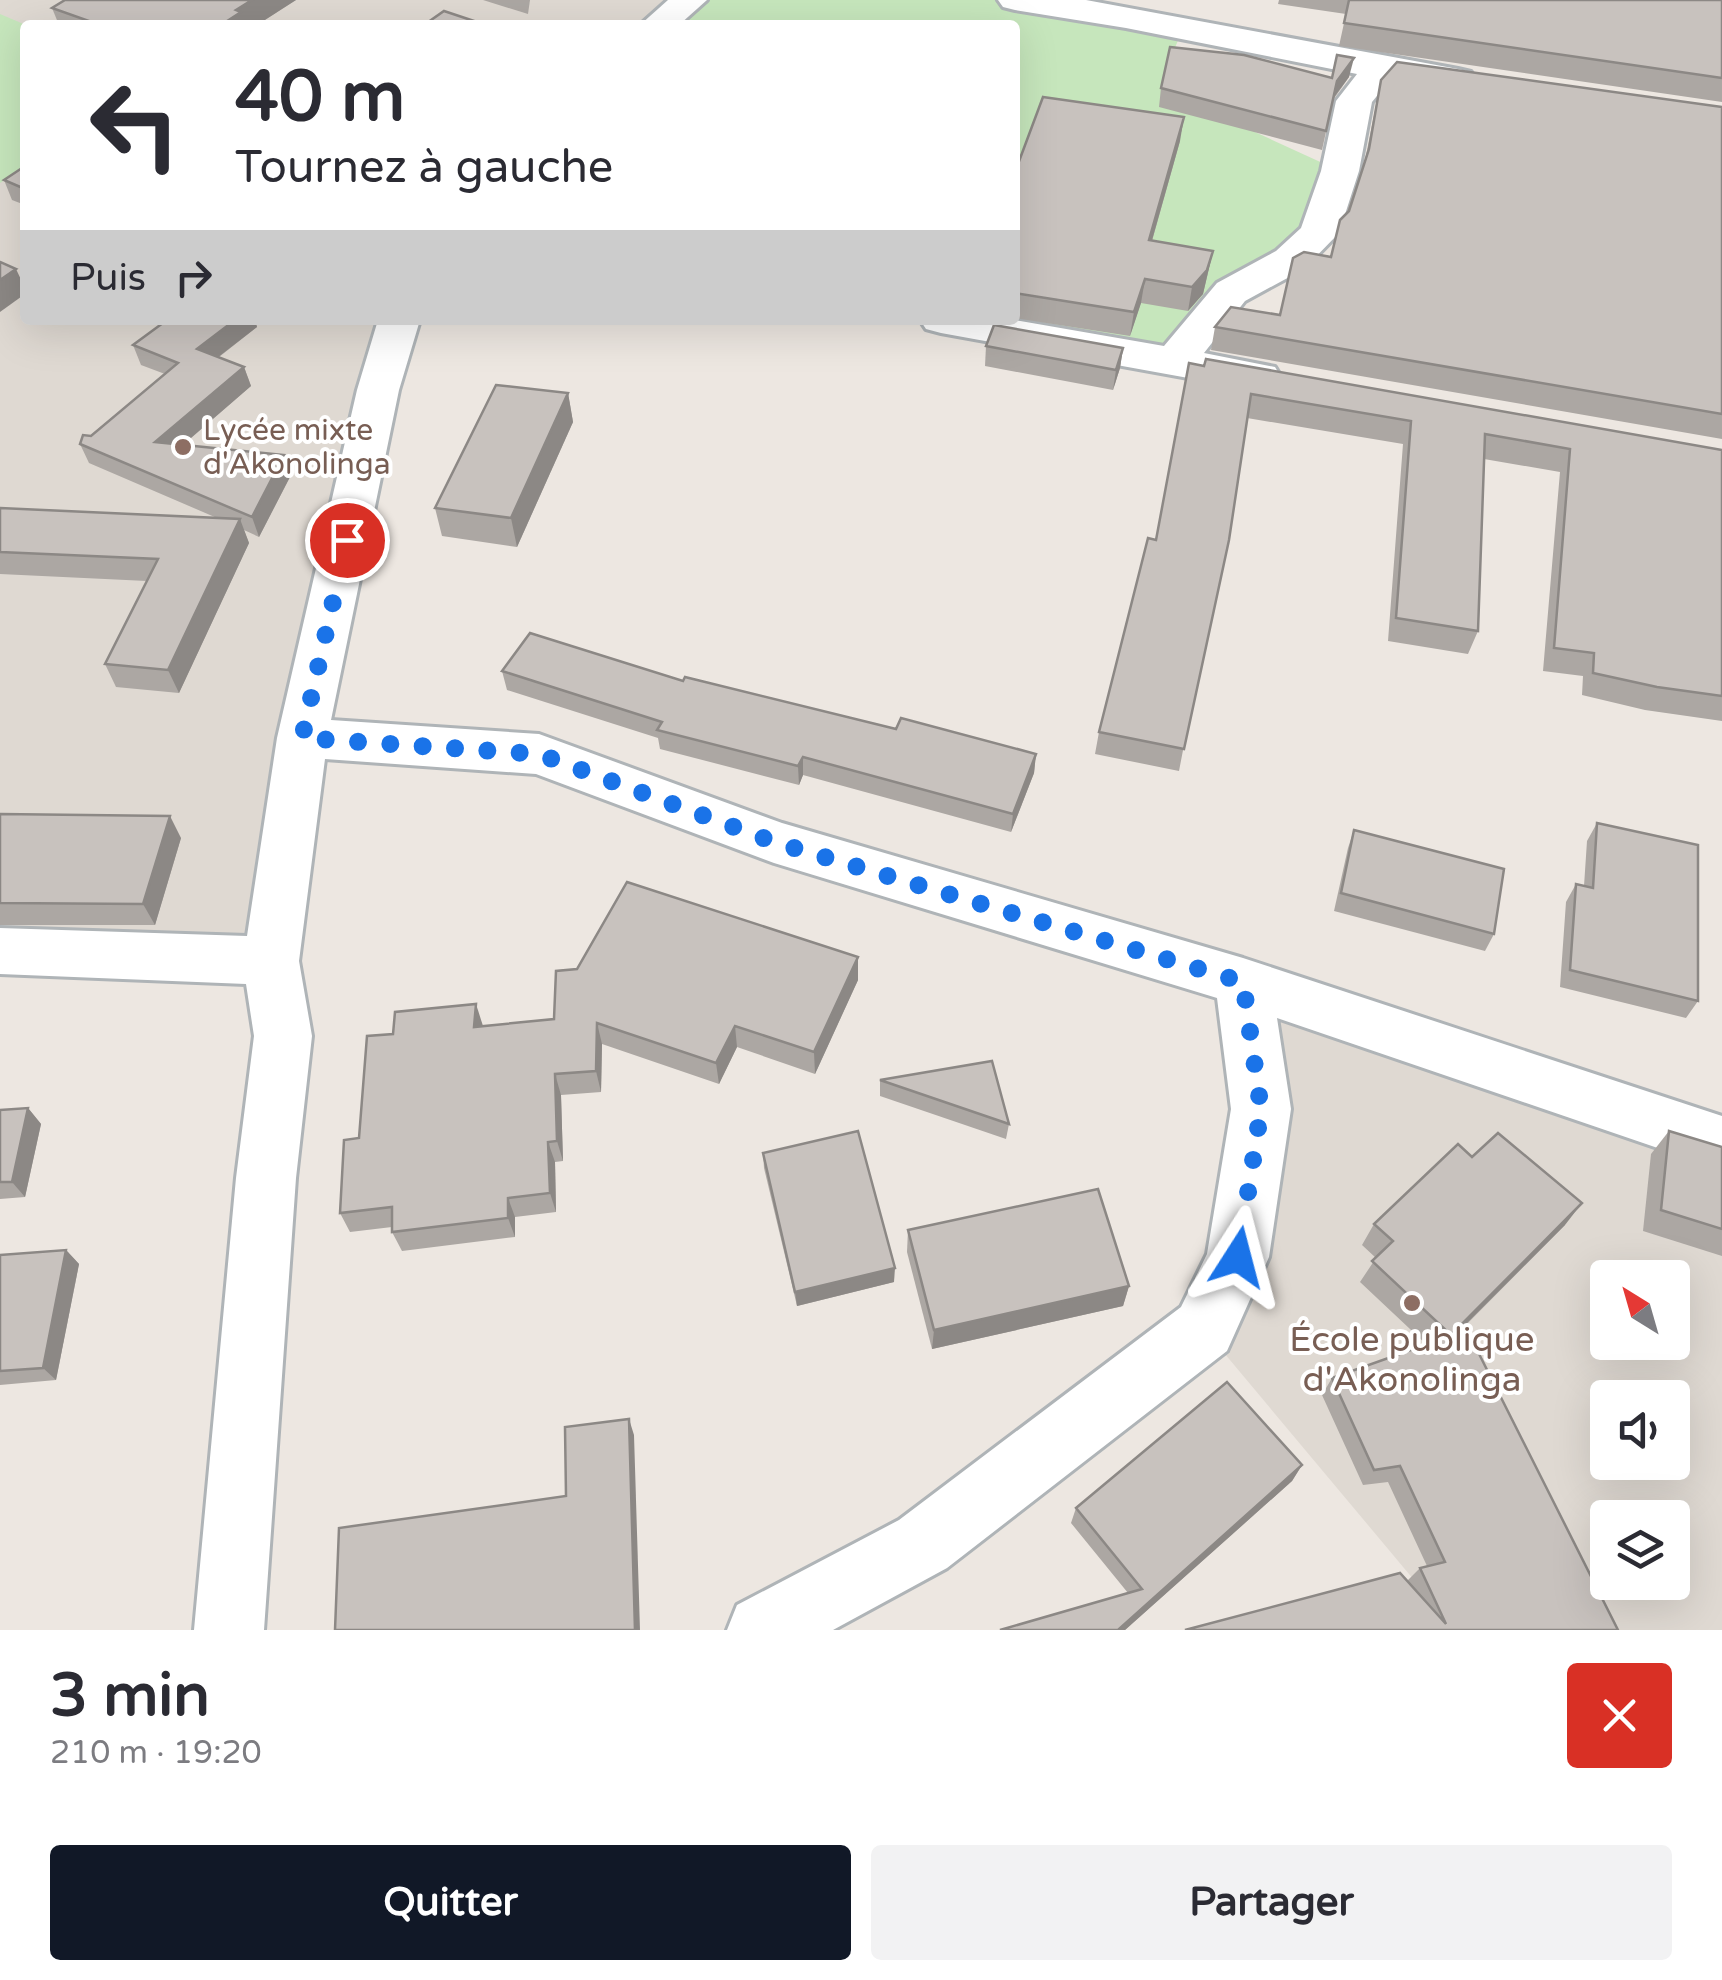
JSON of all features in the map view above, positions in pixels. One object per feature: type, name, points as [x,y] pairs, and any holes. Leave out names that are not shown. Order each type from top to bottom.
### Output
[{"type":"street","points":[[664,20],[690,0]]},
{"type":"street","points":[[1015,0],[1095,10],[1380,69],[1495,85]]},
{"type":"street","points":[[1174,362],[1231,292],[1290,260],[1319,234],[1340,170],[1354,101],[1380,69]]},
{"type":"street","points":[[229,1630],[282,1036],[270,961],[291,840],[302,738],[378,390],[398,325]]},
{"type":"street","points":[[969,325],[1309,386]]},
{"type":"street","points":[[302,738],[539,754],[774,842],[1243,982],[1722,1143]]},
{"type":"street","points":[[0,952],[270,961]]},
{"type":"street","points":[[762,1630],[923,1544],[1204,1329],[1238,1257],[1261,1109],[1243,982]]},
{"type":"shaded area","name":"Lycée mixte d'Akonolinga","points":[[0,0],[690,0],[664,20],[20,20],[20,325],[398,325],[271,961],[0,951]]},
{"type":"shaded area","name":"École publique d'Akonolinga","points":[[1243,982],[1722,1143],[1722,1630],[1434,1630],[1414,1580],[1204,1329],[1238,1257]]},
{"type":"green space","points":[[690,0],[1015,0],[1183,29],[1167,66],[1229,107],[1255,132],[1340,171],[1319,233],[1174,362],[1020,321],[1020,20],[664,20]]},
{"type":"green space","points":[[0,14],[20,22],[20,171],[0,183]]},
{"type":"building","points":[[65,0],[252,0],[229,20],[86,20],[52,8]]},
{"type":"building","points":[[1349,0],[1722,0],[1722,78],[1344,23]]},
{"type":"building","points":[[444,11],[471,20],[431,20]]},
{"type":"building","points":[[1170,47],[1244,55],[1332,78],[1337,55],[1354,58],[1337,81],[1326,131],[1161,88]]},
{"type":"building","points":[[1397,62],[1722,107],[1722,414],[1215,327],[1231,307],[1280,315],[1293,258],[1304,252],[1331,257],[1340,220],[1349,211],[1369,149],[1381,80]]},
{"type":"building","points":[[1043,97],[1184,117],[1149,240],[1213,251],[1207,270],[1192,287],[1145,279],[1134,312],[1020,294],[1020,159]]},
{"type":"building","points":[[20,169],[20,187],[4,180]]},
{"type":"building","points":[[0,262],[16,269],[0,280]]},
{"type":"building","points":[[160,325],[228,325],[197,349],[244,367],[155,442],[284,455],[252,517],[80,444],[83,435],[91,436],[178,363],[133,345]]},
{"type":"building","points":[[994,325],[1123,348],[1116,370],[986,346]]},
{"type":"building","points":[[1206,359],[1722,450],[1722,696],[1593,673],[1594,653],[1554,648],[1570,449],[1485,434],[1478,631],[1396,618],[1411,421],[1251,394],[1229,540],[1184,749],[1099,732],[1148,538],[1156,540],[1189,363],[1204,366]]},
{"type":"building","points":[[496,385],[568,393],[511,518],[435,508]]},
{"type":"building","points":[[0,508],[240,519],[168,670],[105,664],[158,559],[0,552]]},
{"type":"building","points":[[530,633],[683,681],[685,677],[896,729],[901,718],[1036,754],[1013,814],[803,757],[798,766],[657,730],[662,722],[502,671]]},
{"type":"building","points":[[0,814],[170,816],[143,904],[0,903]]},
{"type":"building","points":[[1597,823],[1698,845],[1698,1001],[1570,970],[1576,884],[1593,888]]},
{"type":"building","points":[[1354,830],[1504,869],[1494,934],[1341,893]]},
{"type":"building","points":[[627,882],[858,957],[814,1052],[735,1026],[716,1063],[597,1023],[596,1071],[555,1074],[557,1141],[548,1142],[550,1193],[508,1198],[508,1218],[392,1232],[392,1207],[340,1213],[344,1140],[359,1138],[367,1036],[393,1034],[395,1012],[476,1004],[474,1027],[554,1019],[556,971],[577,969]]},
{"type":"building","points":[[992,1061],[1009,1124],[880,1080]]},
{"type":"building","points":[[28,1108],[12,1182],[0,1182],[0,1110]]},
{"type":"building","points":[[858,1131],[895,1268],[795,1292],[763,1153]]},
{"type":"building","points":[[1669,1131],[1722,1147],[1722,1229],[1661,1210]]},
{"type":"building","points":[[1498,1133],[1582,1203],[1451,1335],[1372,1261],[1393,1241],[1374,1224],[1458,1144],[1472,1157]]},
{"type":"building","points":[[1098,1189],[1129,1286],[934,1330],[908,1230]]},
{"type":"building","points":[[66,1250],[43,1368],[0,1371],[0,1255]]},
{"type":"building","points":[[1467,1330],[1590,1574],[1590,1600],[1603,1600],[1618,1630],[1185,1630],[1400,1573],[1446,1624],[1420,1568],[1445,1562],[1400,1466],[1374,1470],[1332,1378]]},
{"type":"building","points":[[1227,1382],[1302,1465],[1118,1630],[1000,1630],[1142,1589],[1076,1508]]},
{"type":"building","points":[[629,1419],[635,1630],[335,1630],[339,1528],[566,1496],[565,1427]]},
{"type":"place","name":"Lycée mixte d'Akonolinga","points":[[183,447]]},
{"type":"place","name":"École publique d'Akonolinga","points":[[1412,1303]]},
{"type":"route","points":[[347,540],[302,738],[539,754],[774,842],[1243,982],[1261,1109],[1238,1257]]}]
